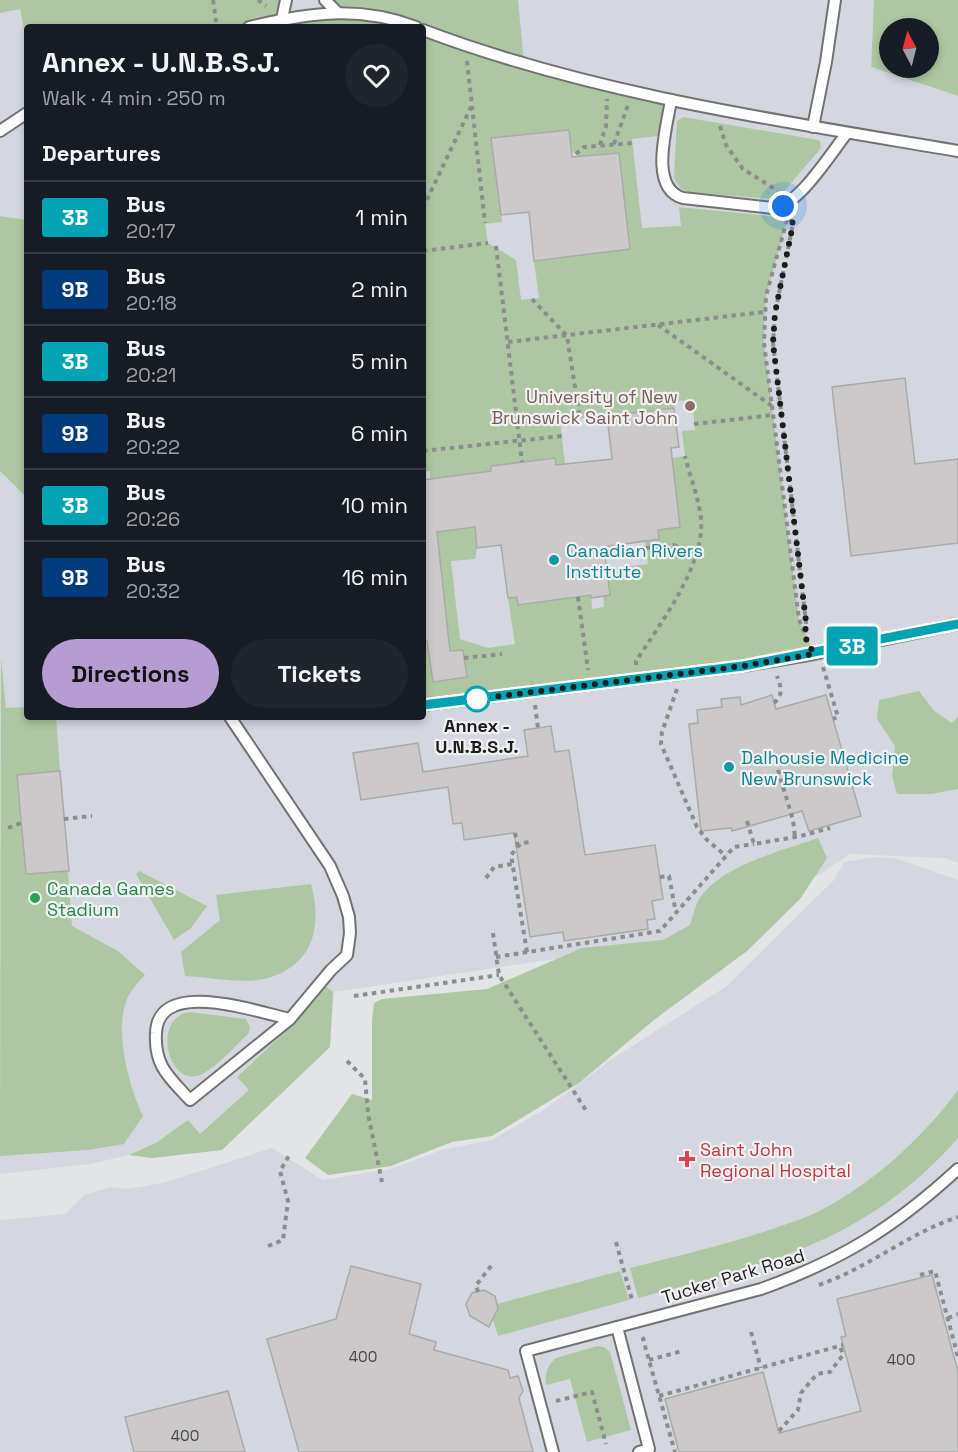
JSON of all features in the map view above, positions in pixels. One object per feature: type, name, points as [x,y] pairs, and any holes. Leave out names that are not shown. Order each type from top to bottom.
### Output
[{"type":"lane","points":[[282,19],[286,0]]},
{"type":"lane","points":[[325,0],[338,12]]},
{"type":"lane","points":[[813,127],[835,0]]},
{"type":"lane","points":[[261,24],[338,12],[371,14],[406,24]]},
{"type":"lane","points":[[426,31],[465,46],[671,100],[958,152]]},
{"type":"lane","points":[[671,100],[662,174],[665,185],[674,195],[772,208],[786,204],[796,198],[847,133]]},
{"type":"lane","points":[[0,131],[24,115]]},
{"type":"lane","points":[[426,705],[683,674],[814,654],[958,624]]},
{"type":"lane","points":[[232,720],[325,859],[343,896],[349,917],[350,933],[346,955],[290,1019],[190,1100],[163,1070],[157,1057],[156,1024],[164,1011],[176,1003],[207,1001],[290,1019]]},
{"type":"lane","name":"Tucker Park Road","points":[[553,1452],[526,1351],[761,1288],[830,1262],[892,1226],[958,1169]]},
{"type":"lane","points":[[617,1327],[646,1451]]},
{"type":"path","points":[[213,0],[217,24]]},
{"type":"path","points":[[465,46],[485,223]]},
{"type":"path","points":[[600,146],[606,126],[608,85]]},
{"type":"path","points":[[614,144],[633,91]]},
{"type":"path","points":[[426,202],[472,106]]},
{"type":"path","points":[[720,110],[722,135],[738,164],[748,173],[780,192],[793,224],[775,313],[773,343],[806,622],[805,637]]},
{"type":"path","points":[[576,154],[584,147],[632,143]]},
{"type":"path","points":[[789,217],[766,296],[764,343],[799,619],[805,637],[823,666],[838,717],[833,719]]},
{"type":"path","points":[[426,251],[488,243]]},
{"type":"path","points":[[496,246],[522,462]]},
{"type":"path","points":[[532,299],[567,336],[580,419]]},
{"type":"path","points":[[508,342],[764,312]]},
{"type":"path","points":[[658,325],[772,407]]},
{"type":"path","points":[[694,424],[773,415]]},
{"type":"path","points":[[426,451],[562,436]]},
{"type":"path","points":[[637,680],[636,661],[679,595],[700,542],[701,520],[685,456]]},
{"type":"path","points":[[646,548],[673,545],[696,553]]},
{"type":"path","points":[[578,597],[590,686]]},
{"type":"path","points":[[464,658],[502,654]]},
{"type":"path","points":[[683,674],[662,732],[661,744],[697,827],[707,840],[726,856]]},
{"type":"path","points":[[774,703],[781,697],[780,684]]},
{"type":"path","points":[[534,693],[538,728]]},
{"type":"path","points":[[778,770],[793,820],[795,837]]},
{"type":"path","points":[[64,819],[92,816]]},
{"type":"path","points":[[747,821],[754,844]]},
{"type":"path","points":[[8,828],[21,823]]},
{"type":"path","points":[[496,957],[574,942],[660,931],[734,848],[830,828]]},
{"type":"path","points":[[516,832],[518,847]]},
{"type":"path","points":[[527,952],[511,855],[521,843],[531,842]]},
{"type":"path","points":[[486,878],[494,867],[512,864]]},
{"type":"path","points":[[660,877],[669,876],[676,913]]},
{"type":"path","points":[[493,933],[499,975],[587,1112]]},
{"type":"path","points":[[354,996],[499,975]]},
{"type":"path","points":[[347,1061],[365,1078],[368,1114],[382,1182]]},
{"type":"path","points":[[268,1246],[283,1240],[288,1201],[280,1171],[290,1154]]},
{"type":"path","points":[[616,1242],[632,1300]]},
{"type":"path","points":[[478,1292],[476,1286],[492,1265]]},
{"type":"path","points":[[920,1275],[935,1271],[943,1307],[948,1318],[949,1332],[958,1357]]},
{"type":"path","points":[[948,1318],[958,1314]]},
{"type":"path","points":[[750,1332],[761,1368]]},
{"type":"path","points":[[643,1339],[675,1452]]},
{"type":"path","points":[[659,1396],[842,1346],[843,1355],[830,1372],[817,1374],[801,1393],[798,1410],[779,1431]]},
{"type":"path","points":[[649,1360],[682,1351]]},
{"type":"path","points":[[549,1403],[592,1392],[606,1444]]},
{"type":"shaded area","name":"University of New Brunswick Saint John","points":[[0,0],[874,0],[871,67],[879,70],[879,78],[904,78],[958,96],[958,863],[945,858],[850,854],[817,876],[696,926],[675,941],[334,992],[330,1047],[222,1150],[152,1158],[129,1155],[90,1164],[0,1174]]},
{"type":"shaded area","name":"Saint John Regional Hospital","points":[[876,857],[895,858],[958,880],[958,1452],[0,1452],[0,1220],[66,1214],[84,1195],[111,1187],[128,1189],[163,1183],[272,1148],[323,1180],[391,1169],[441,1150],[492,1140],[545,1109],[612,1059],[727,986],[834,880],[844,862]]},
{"type":"green space","points":[[0,0],[286,0],[283,19],[337,12],[325,0],[518,0],[524,63],[671,100],[666,135],[632,139],[642,228],[681,226],[679,207],[788,218],[766,296],[764,343],[799,619],[814,654],[590,686],[426,705],[426,642],[435,641],[436,654],[429,655],[433,682],[467,676],[463,650],[443,652],[442,640],[449,638],[437,532],[475,527],[477,548],[475,559],[451,561],[460,639],[488,648],[515,644],[508,598],[517,597],[519,605],[591,595],[592,609],[604,607],[603,596],[610,594],[607,569],[648,564],[645,542],[659,539],[658,530],[680,527],[672,458],[685,456],[682,431],[695,430],[692,400],[674,401],[674,408],[560,421],[565,464],[556,465],[554,458],[491,466],[491,471],[430,479],[430,471],[426,472],[426,24],[24,24],[24,29],[20,9],[0,13]],"holes":[[[569,130],[572,151],[579,157],[619,153],[630,249],[534,261],[539,298],[521,300],[516,260],[488,243],[485,224],[502,222],[491,138]]]},
{"type":"green space","points":[[874,0],[958,0],[958,96],[904,78],[939,78],[939,18],[879,18],[879,70],[871,67]]},
{"type":"green space","points":[[683,117],[813,139],[820,141],[821,148],[780,196],[774,199],[688,192],[680,188],[674,178],[677,121]]},
{"type":"green space","points":[[0,216],[24,220],[24,495],[0,471]]},
{"type":"green space","name":"Canada Games Stadium","points":[[1,658],[6,708],[24,707],[24,720],[56,720],[72,926],[118,951],[145,975],[128,997],[122,1025],[122,1041],[128,1074],[143,1116],[124,1144],[88,1150],[0,1156]]},
{"type":"green space","points":[[919,691],[934,711],[952,723],[958,717],[958,789],[931,794],[897,794],[892,776],[895,746],[877,719],[879,700]]},
{"type":"green space","points":[[818,838],[827,858],[800,899],[747,951],[654,1020],[579,1083],[492,1136],[452,1142],[391,1166],[328,1175],[305,1158],[352,1094],[372,1100],[374,1003],[382,999],[487,989],[582,948],[663,940],[690,925],[700,898],[712,884],[725,875],[756,860]]},
{"type":"green space","points":[[139,871],[207,906],[191,928],[174,940],[136,874]]},
{"type":"green space","points":[[311,884],[316,915],[314,930],[304,955],[294,965],[281,973],[255,980],[235,981],[185,976],[181,952],[220,920],[216,895]]},
{"type":"green space","points":[[324,985],[333,992],[330,1047],[222,1150],[152,1158],[129,1155],[156,1143],[188,1120],[200,1134],[249,1090],[237,1077],[286,1031]]},
{"type":"green space","points":[[190,1012],[246,1019],[250,1027],[249,1033],[212,1068],[200,1075],[189,1076],[179,1071],[172,1062],[168,1050],[168,1038],[171,1026],[178,1017]]},
{"type":"green space","points":[[958,1090],[958,1138],[923,1174],[887,1203],[850,1226],[812,1245],[729,1273],[638,1298],[630,1268],[746,1237],[818,1212],[877,1174],[895,1159],[928,1126]]},
{"type":"green space","points":[[620,1271],[629,1300],[498,1336],[493,1319],[498,1308],[497,1304]]},
{"type":"green space","points":[[597,1346],[604,1347],[610,1352],[631,1430],[587,1442],[570,1379],[546,1385],[546,1377],[547,1370],[556,1358]]},
{"type":"building","points":[[569,130],[572,157],[619,153],[630,249],[534,261],[529,212],[501,215],[491,138]]},
{"type":"building","points":[[905,378],[915,464],[958,459],[958,543],[851,556],[832,387]]},
{"type":"building","points":[[674,408],[679,447],[671,448],[680,527],[658,530],[659,539],[604,547],[610,595],[591,598],[591,595],[518,605],[517,597],[508,598],[501,545],[477,548],[475,527],[437,532],[450,651],[463,650],[467,677],[433,682],[426,641],[426,480],[491,471],[491,466],[555,458],[556,465],[612,459],[607,416]]},
{"type":"building","name":"Dalhousie Medicine New Brunswick","points":[[772,695],[776,709],[826,695],[861,816],[809,831],[802,811],[732,831],[731,828],[701,831],[689,724],[698,723],[697,710],[722,707],[721,699],[740,697],[741,705]]},
{"type":"building","points":[[551,726],[555,752],[569,750],[585,855],[655,845],[663,899],[652,901],[655,919],[647,920],[648,929],[564,941],[563,932],[530,937],[514,833],[464,840],[462,823],[453,824],[448,787],[361,800],[353,753],[418,743],[423,772],[528,756],[524,730]]},
{"type":"building","points":[[60,771],[69,871],[26,874],[17,775]]},
{"type":"building","points":[[351,1266],[421,1284],[409,1334],[436,1342],[434,1350],[508,1370],[510,1378],[518,1376],[523,1391],[519,1398],[533,1452],[299,1452],[267,1339],[336,1319]]},
{"type":"building","points":[[932,1275],[958,1372],[958,1452],[679,1452],[665,1399],[763,1372],[779,1433],[861,1411],[841,1337],[846,1336],[837,1299]]},
{"type":"building","points":[[484,1290],[495,1296],[498,1308],[489,1327],[470,1316],[466,1304],[472,1293]]},
{"type":"building","points":[[228,1391],[245,1452],[134,1452],[125,1417]]},
{"type":"bus line","name":"3B","points":[[426,705],[743,666],[814,654],[958,624]]},
{"type":"place","name":"University of New Brunswick Saint John","points":[[690,406]]},
{"type":"place","name":"Canadian Rivers Institute","points":[[554,560]]},
{"type":"place","name":"Annex - U.N.B.S.J.","points":[[477,699]]},
{"type":"place","name":"Dalhousie Medicine New Brunswick","points":[[729,767]]},
{"type":"place","name":"Canada Games Stadium","points":[[35,898]]},
{"type":"place","name":"Saint John Regional Hospital","points":[[687,1159]]},
{"type":"route","points":[[477,699],[743,666],[814,654],[805,637],[806,622],[773,343],[775,313],[793,224],[786,204],[783,206]]}]
